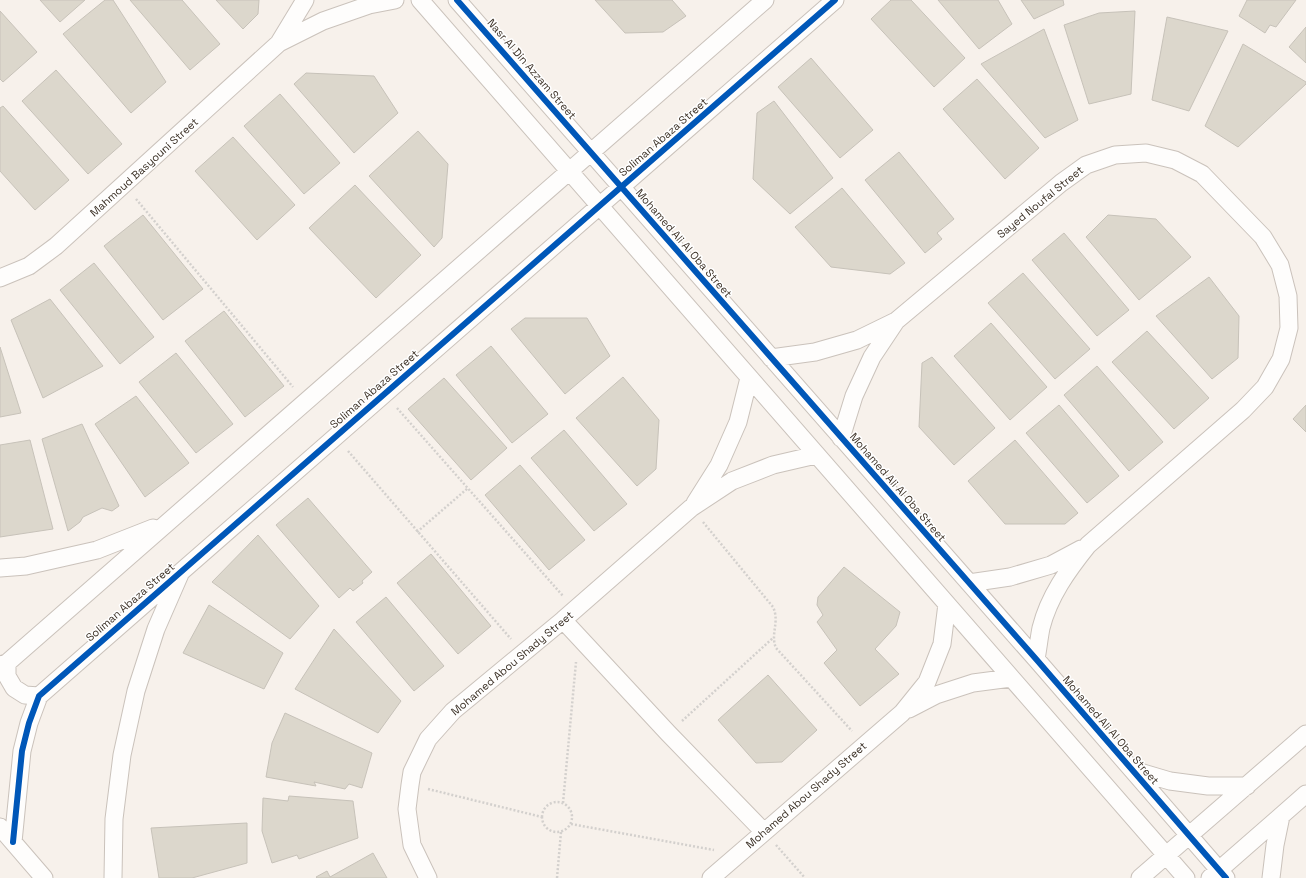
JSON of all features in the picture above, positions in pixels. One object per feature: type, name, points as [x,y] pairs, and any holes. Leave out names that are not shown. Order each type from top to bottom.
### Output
[{"type":"street","name":"Mahmoud Basyouni Street","points":[[279,43],[304,0]]},
{"type":"street","name":"Mahmoud Basyouni Street","points":[[0,278],[29,266],[56,246],[279,43],[323,21],[368,5],[395,0]]},
{"type":"street","points":[[420,0],[1186,878]]},
{"type":"street","points":[[39,696],[25,695],[14,688],[7,676],[3,664],[765,0]]},
{"type":"street","name":"Soliman Abaza Street","points":[[13,842],[22,751],[29,723],[39,696],[835,0]]},
{"type":"street","name":"Nasr Al Din Azzam Street","points":[[461,2],[591,152]]},
{"type":"street","name":"Mohamed Ali Al Oba Street","points":[[591,152],[1133,770],[1189,835],[1218,875]]},
{"type":"street","name":"Sayed Noufal Street","points":[[772,358],[815,352],[850,342],[896,321],[1061,183],[1086,165],[1115,155],[1146,153],[1175,160],[1202,174],[1263,237],[1280,265],[1288,296],[1289,328],[1281,359],[1265,387],[1244,410],[1088,545],[1068,570],[1052,598],[1042,628],[1036,659]]},
{"type":"street","name":"Sayed Noufal Street","points":[[841,438],[854,396],[872,357],[896,321]]},
{"type":"street","name":"Mohamed Abou Shady Street","points":[[692,508],[719,465],[738,422],[749,378]]},
{"type":"street","name":"Mohamed Abou Shady Street","points":[[428,878],[412,845],[407,809],[410,785],[412,772],[428,739],[452,711],[569,615],[692,508],[732,481],[773,465],[816,455]]},
{"type":"street","points":[[0,568],[26,566],[97,550],[164,524]]},
{"type":"street","name":"Sayed Noufal Street","points":[[969,583],[1010,578],[1051,565],[1088,545]]},
{"type":"street","points":[[113,878],[114,819],[121,762],[136,692],[156,629],[182,570]]},
{"type":"street","name":"Mohamed Abou Shady Street","points":[[902,713],[927,682],[942,644],[947,604]]},
{"type":"street","points":[[569,615],[578,637],[764,832]]},
{"type":"street","name":"Mohamed Abou Shady Street","points":[[711,878],[902,713],[936,694],[973,683],[1011,678]]},
{"type":"street","points":[[1140,878],[1306,734]]},
{"type":"street","points":[[1133,770],[1170,781],[1208,786],[1246,786]]},
{"type":"street","points":[[1218,875],[1306,794]]},
{"type":"street","points":[[1271,878],[1275,845],[1281,816]]},
{"type":"street","points":[[0,827],[44,878]]},
{"type":"path","points":[[124,185],[305,402]]},
{"type":"path","points":[[384,394],[468,488],[569,615]]},
{"type":"path","points":[[335,437],[523,653]]},
{"type":"path","points":[[417,532],[468,488]]},
{"type":"path","points":[[692,508],[773,607],[777,621],[774,637],[776,648],[864,745]]},
{"type":"path","points":[[563,803],[578,637]]},
{"type":"path","points":[[668,733],[774,637]]},
{"type":"path","points":[[410,785],[542,816]]},
{"type":"path","points":[[558,801],[563,803],[570,808],[573,814],[571,824],[561,832],[550,831],[544,826],[542,813],[551,803],[558,801]]},
{"type":"path","points":[[571,824],[738,854]]},
{"type":"path","points":[[557,878],[561,832]]},
{"type":"path","points":[[764,832],[805,878]]},
{"type":"building","points":[[40,0],[85,0],[60,22]]},
{"type":"building","points":[[105,0],[113,0],[166,82],[131,113],[63,34]]},
{"type":"building","points":[[130,0],[182,0],[220,44],[190,70]]},
{"type":"building","points":[[216,0],[259,0],[258,14],[243,29]]},
{"type":"building","points":[[595,0],[672,0],[686,16],[663,32],[625,33]]},
{"type":"building","points":[[891,0],[911,0],[965,58],[934,87],[871,19]]},
{"type":"building","points":[[938,0],[998,0],[1012,24],[979,49]]},
{"type":"building","points":[[1021,0],[1063,0],[1064,5],[1034,19]]},
{"type":"building","points":[[1247,0],[1296,0],[1276,27],[1270,25],[1265,33],[1239,16]]},
{"type":"building","points":[[0,11],[37,52],[3,82],[0,79]]},
{"type":"building","points":[[1135,11],[1131,94],[1089,104],[1064,25],[1099,13]]},
{"type":"building","points":[[1167,17],[1228,31],[1189,111],[1152,100]]},
{"type":"building","points":[[1306,27],[1306,63],[1289,47]]},
{"type":"building","points":[[1044,29],[1078,120],[1045,138],[981,64]]},
{"type":"building","points":[[1243,44],[1306,82],[1306,84],[1238,147],[1205,126]]},
{"type":"building","points":[[811,58],[873,130],[840,158],[778,87]]},
{"type":"building","points":[[56,70],[122,144],[88,174],[22,101]]},
{"type":"building","points":[[306,73],[374,76],[398,113],[354,153],[294,84]]},
{"type":"building","points":[[977,79],[1039,148],[1005,179],[943,109]]},
{"type":"building","points":[[280,94],[340,163],[304,194],[244,126]]},
{"type":"building","points":[[774,101],[833,178],[790,214],[753,179],[757,113]]},
{"type":"building","points":[[3,106],[69,180],[35,210],[0,171],[0,108]]},
{"type":"building","points":[[418,131],[448,164],[442,238],[434,247],[369,176]]},
{"type":"building","points":[[233,137],[295,205],[257,240],[195,171]]},
{"type":"building","points":[[899,152],[954,219],[937,233],[942,239],[925,253],[865,180]]},
{"type":"building","points":[[355,185],[421,255],[376,298],[309,228]]},
{"type":"building","points":[[842,188],[905,263],[890,274],[831,267],[795,227]]},
{"type":"building","points":[[143,215],[203,289],[163,320],[104,246]]},
{"type":"building","points":[[1108,215],[1156,219],[1191,257],[1139,300],[1086,237]]},
{"type":"building","points":[[1064,233],[1129,310],[1097,336],[1032,260]]},
{"type":"building","points":[[94,263],[154,337],[120,364],[60,290]]},
{"type":"building","points":[[1023,273],[1090,349],[1055,379],[988,303]]},
{"type":"building","points":[[1209,277],[1239,316],[1238,358],[1212,379],[1156,316]]},
{"type":"building","points":[[50,299],[103,366],[43,398],[11,320]]},
{"type":"building","points":[[224,311],[284,386],[245,417],[185,341]]},
{"type":"building","points":[[525,318],[587,318],[610,356],[565,394],[511,329]]},
{"type":"building","points":[[991,323],[1047,387],[1010,420],[954,356]]},
{"type":"building","points":[[1147,331],[1209,398],[1174,429],[1112,362]]},
{"type":"building","points":[[491,346],[548,414],[512,443],[456,375]]},
{"type":"building","points":[[0,347],[21,413],[0,417]]},
{"type":"building","points":[[176,353],[233,424],[196,453],[139,382]]},
{"type":"building","points":[[932,357],[995,428],[954,465],[919,427],[922,363]]},
{"type":"building","points":[[1097,366],[1163,442],[1129,471],[1064,395]]},
{"type":"building","points":[[623,377],[659,420],[656,469],[637,486],[576,418]]},
{"type":"building","points":[[444,378],[507,448],[471,480],[408,409]]},
{"type":"building","points":[[136,396],[189,463],[145,497],[95,424]]},
{"type":"building","points":[[1059,405],[1119,476],[1087,503],[1026,433]]},
{"type":"building","points":[[1306,405],[1306,432],[1293,419]]},
{"type":"building","points":[[82,424],[119,506],[112,511],[102,508],[83,517],[80,522],[68,531],[42,439]]},
{"type":"building","points":[[564,430],[627,504],[594,531],[531,458]]},
{"type":"building","points":[[30,440],[53,529],[0,537],[0,445]]},
{"type":"building","points":[[1015,440],[1078,513],[1065,524],[1005,524],[968,481]]},
{"type":"building","points":[[520,465],[585,540],[549,570],[485,495]]},
{"type":"building","points":[[308,498],[372,572],[362,581],[363,583],[353,591],[350,588],[339,598],[276,525]]},
{"type":"building","points":[[258,535],[319,606],[290,639],[212,582]]},
{"type":"building","points":[[431,554],[491,626],[458,654],[397,583]]},
{"type":"building","points":[[844,567],[900,612],[896,626],[875,649],[899,674],[860,706],[824,663],[837,650],[817,622],[823,615],[817,605],[818,597]]},
{"type":"building","points":[[386,597],[444,666],[414,691],[356,622]]},
{"type":"building","points":[[209,605],[283,653],[264,689],[183,653]]},
{"type":"building","points":[[334,629],[401,701],[378,733],[295,689]]},
{"type":"building","points":[[768,675],[817,730],[782,762],[756,763],[718,720]]},
{"type":"building","points":[[285,713],[372,753],[362,788],[349,784],[345,789],[314,782],[316,786],[266,777],[272,743]]},
{"type":"building","points":[[289,796],[353,801],[358,838],[299,859],[297,855],[272,863],[262,831],[263,798],[288,801]]},
{"type":"building","points":[[247,823],[247,863],[192,878],[159,878],[151,828]]},
{"type":"building","points":[[373,853],[387,878],[316,877],[327,871],[330,877]]},
{"type":"cycle path","points":[[457,0],[1036,659],[1226,878]]},
{"type":"cycle path","points":[[13,842],[22,751],[29,723],[39,696],[835,0]]}]
